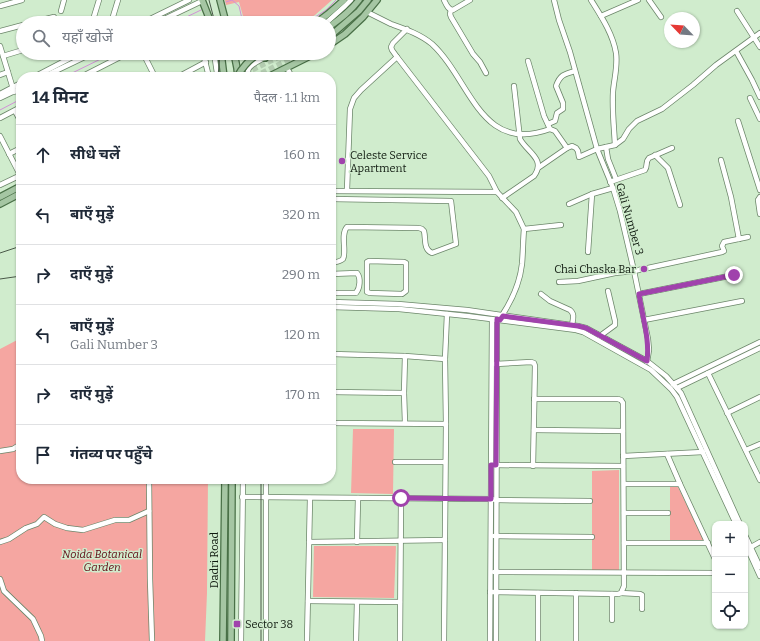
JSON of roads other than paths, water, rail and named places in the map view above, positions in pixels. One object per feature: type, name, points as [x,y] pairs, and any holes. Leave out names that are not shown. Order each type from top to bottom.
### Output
[{"type":"main road","points":[[202,0],[207,16]]},
{"type":"main road","points":[[220,0],[224,16]]},
{"type":"main road","points":[[336,21],[350,10],[359,0]]},
{"type":"main road","points":[[336,31],[359,11],[368,0]]},
{"type":"main road","points":[[336,40],[345,34],[377,0]]},
{"type":"main road","points":[[325,16],[342,2]]},
{"type":"main road","points":[[222,60],[223,72]]},
{"type":"main road","points":[[235,60],[237,72]]},
{"type":"main road","points":[[240,72],[250,60]]},
{"type":"main road","points":[[279,72],[302,60]]},
{"type":"main road","points":[[0,197],[16,189]]},
{"type":"main road","points":[[0,204],[16,196]]},
{"type":"main road","name":"Dadri Road","points":[[223,641],[225,484]]},
{"type":"main road","name":"Dadri Road","points":[[231,641],[232,484]]},
{"type":"street","points":[[0,6],[22,0]]},
{"type":"street","points":[[61,11],[64,0]]},
{"type":"street","points":[[94,16],[99,0]]},
{"type":"street","points":[[113,16],[118,0]]},
{"type":"street","points":[[156,16],[189,0]]},
{"type":"street","points":[[170,16],[202,0]]},
{"type":"street","points":[[334,16],[351,0]]},
{"type":"street","points":[[444,0],[451,10],[451,17],[486,73]]},
{"type":"street","points":[[451,10],[470,0]]},
{"type":"street","name":"Gali Number 3","points":[[554,0],[597,149],[613,188],[626,234],[648,339],[649,350],[646,363]]},
{"type":"street","points":[[592,0],[613,41],[616,52],[617,63],[612,100],[615,144]]},
{"type":"street","points":[[601,16],[638,0]]},
{"type":"street","points":[[649,0],[661,17]]},
{"type":"street","points":[[737,11],[760,47]]},
{"type":"street","points":[[367,12],[407,29],[432,44],[446,60],[481,112],[500,129],[519,135],[531,134],[549,126],[555,121],[556,113],[563,109],[563,103],[556,86],[559,78],[565,74],[575,71]]},
{"type":"street","points":[[0,31],[16,27]]},
{"type":"street","points":[[407,29],[393,43],[391,47],[392,50],[489,176],[502,198],[516,212],[524,229],[522,265],[519,278],[512,296],[498,318],[494,364],[493,465],[490,536],[490,641]]},
{"type":"street","points":[[538,168],[572,146],[576,148],[579,156],[615,144],[622,139],[629,129],[638,121],[662,109],[709,71],[760,33]]},
{"type":"street","points":[[0,46],[13,90]]},
{"type":"street","points":[[736,51],[760,96]]},
{"type":"street","points":[[3,56],[16,52]]},
{"type":"street","points":[[347,190],[350,109],[354,98],[398,57]]},
{"type":"street","points":[[44,72],[68,60]]},
{"type":"street","points":[[54,72],[79,60]]},
{"type":"street","points":[[90,72],[114,60]]},
{"type":"street","points":[[146,60],[152,72]]},
{"type":"street","points":[[215,60],[217,72]]},
{"type":"street","points":[[248,72],[250,66],[261,60]]},
{"type":"street","points":[[528,61],[544,116],[549,126],[555,130],[567,148]]},
{"type":"street","points":[[187,72],[206,62],[208,72]]},
{"type":"street","points":[[287,68],[289,72]]},
{"type":"street","points":[[0,75],[8,72]]},
{"type":"street","points":[[502,198],[534,176],[539,165],[519,135],[514,86]]},
{"type":"street","points":[[0,98],[16,87]]},
{"type":"street","points":[[0,94],[16,89]]},
{"type":"street","points":[[750,98],[760,119]]},
{"type":"street","points":[[0,118],[15,111]]},
{"type":"street","points":[[738,121],[760,190]]},
{"type":"street","points":[[0,136],[16,167]]},
{"type":"street","points":[[606,147],[608,159],[616,180]]},
{"type":"street","points":[[610,182],[645,170],[647,167],[647,160],[649,158],[672,148]]},
{"type":"street","points":[[9,154],[16,150]]},
{"type":"street","points":[[655,155],[668,168],[680,205]]},
{"type":"street","points":[[721,160],[731,197],[739,239]]},
{"type":"street","points":[[0,186],[16,177]]},
{"type":"street","points":[[569,204],[592,194],[613,188]]},
{"type":"street","points":[[336,191],[498,192]]},
{"type":"street","points":[[588,252],[592,194]]},
{"type":"street","points":[[760,197],[758,200],[760,214]]},
{"type":"street","points":[[336,199],[451,200],[456,244],[432,253],[426,248],[424,231],[419,228],[347,227],[344,231],[343,258],[336,262]]},
{"type":"street","points":[[524,229],[561,225]]},
{"type":"street","points":[[559,282],[578,281],[615,273],[634,271],[722,252],[724,251],[722,246],[724,242],[748,238]]},
{"type":"street","points":[[370,293],[405,293],[406,263],[368,262],[367,292],[370,293],[370,303]]},
{"type":"street","points":[[336,274],[358,274],[359,289],[356,293],[336,293]]},
{"type":"street","points":[[639,294],[734,275]]},
{"type":"street","points":[[600,336],[615,324],[616,321],[608,291]]},
{"type":"street","points":[[541,294],[550,301],[573,312],[574,315],[572,325]]},
{"type":"street","points":[[644,320],[742,301]]},
{"type":"street","points":[[336,304],[398,304],[467,310],[498,318],[576,330],[655,366],[681,393],[739,521]]},
{"type":"street","points":[[336,304],[498,318],[572,325],[586,328],[646,363],[677,397],[735,521]]},
{"type":"street","points":[[444,641],[446,424],[444,359],[446,314]]},
{"type":"street","points":[[675,386],[760,342]]},
{"type":"street","points":[[675,386],[708,373],[760,348]]},
{"type":"street","points":[[336,354],[405,356],[444,359]]},
{"type":"street","points":[[405,356],[405,424]]},
{"type":"street","points":[[494,364],[534,363],[533,466]]},
{"type":"street","points":[[708,373],[760,480]]},
{"type":"street","points":[[336,392],[404,393]]},
{"type":"street","points":[[727,413],[760,397]]},
{"type":"street","points":[[534,399],[618,399],[623,402],[624,586],[621,593]]},
{"type":"street","points":[[336,423],[446,424]]},
{"type":"street","points":[[534,430],[623,431]]},
{"type":"street","points":[[746,450],[760,444]]},
{"type":"street","points":[[0,451],[16,447]]},
{"type":"street","points":[[623,456],[703,452]]},
{"type":"street","points":[[667,454],[714,557]]},
{"type":"street","points":[[395,462],[445,462]]},
{"type":"street","points":[[493,465],[623,466]]},
{"type":"street","points":[[493,465],[496,500],[496,641]]},
{"type":"street","points":[[149,484],[152,641]]},
{"type":"street","points":[[241,641],[243,484]]},
{"type":"street","points":[[266,484],[266,641]]},
{"type":"street","points":[[624,484],[680,484]]},
{"type":"street","points":[[242,497],[445,498],[590,501]]},
{"type":"street","points":[[307,641],[310,498]]},
{"type":"street","points":[[357,542],[358,498]]},
{"type":"street","points":[[400,641],[401,498]]},
{"type":"street","points":[[0,542],[9,539],[26,528],[37,524],[44,517],[55,524],[67,528],[83,530],[115,520],[129,520],[149,511]]},
{"type":"street","points":[[624,513],[668,513]]},
{"type":"street","points":[[490,536],[592,537]]},
{"type":"street","points":[[309,542],[445,540]]},
{"type":"street","points":[[748,541],[759,568],[760,576]]},
{"type":"street","points":[[751,547],[760,542]]},
{"type":"street","points":[[624,543],[708,543]]},
{"type":"street","points":[[748,548],[759,568]]},
{"type":"street","points":[[490,572],[712,573]]},
{"type":"street","points":[[0,579],[4,591],[33,619],[42,641]]},
{"type":"street","points":[[490,592],[640,594],[642,595],[642,609]]},
{"type":"street","points":[[538,593],[538,641]]},
{"type":"street","points":[[576,593],[576,641]]},
{"type":"street","points":[[612,594],[612,620]]},
{"type":"street","points":[[308,601],[400,602]]},
{"type":"street","points":[[356,641],[357,602]]},
{"type":"waterway","points":[[226,2],[232,0],[239,6],[241,16]]},
{"type":"waterway","points":[[317,16],[326,10],[336,0]]},
{"type":"waterway","points":[[189,16],[201,10]]},
{"type":"waterway","points":[[74,72],[99,60]]},
{"type":"waterway","points":[[0,110],[16,102]]},
{"type":"tunnel","points":[[247,72],[272,60]]},
{"type":"tunnel","points":[[264,72],[288,60]]},
{"type":"railway","points":[[209,0],[213,16]]},
{"type":"railway","points":[[218,72],[219,60]]},
{"type":"railway","points":[[0,253],[16,248]]},
{"type":"railway","points":[[0,279],[16,277]]},
{"type":"railway","points":[[261,484],[261,641]]},
{"type":"place","name":"Celeste Service Apartment","points":[[342,161]]},
{"type":"place","name":"Chai Chaska Bar","points":[[644,269]]},
{"type":"place","name":"Sector 38","points":[[237,624]]},
{"type":"park label","name":"Noida Botanical Garden","points":[[102,560]]}]
